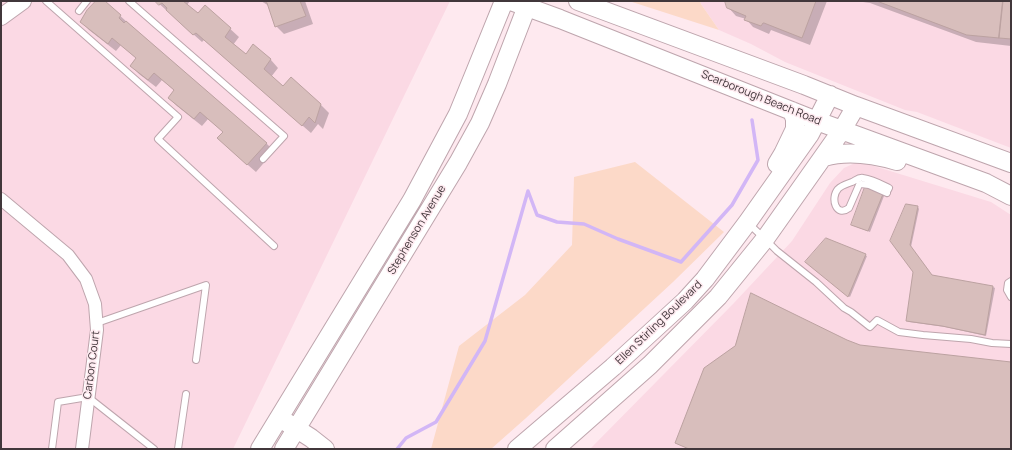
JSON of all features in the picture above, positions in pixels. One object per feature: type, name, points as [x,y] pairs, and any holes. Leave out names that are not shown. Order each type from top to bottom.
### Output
[{"type":"main road","points":[[1,17],[23,1]]},
{"type":"main road","name":"Stephenson Avenue","points":[[260,449],[412,200],[458,114],[504,1]]},
{"type":"main road","points":[[578,1],[1010,163]]},
{"type":"main road","name":"Stephenson Avenue","points":[[293,442],[458,163],[480,123],[497,84],[522,3]]},
{"type":"main road","name":"Scarborough Beach Road","points":[[522,3],[817,121],[986,183],[1011,196]]},
{"type":"main road","name":"Ellen Stirling Boulevard","points":[[517,449],[613,367],[685,301],[705,279],[810,134],[830,95]]},
{"type":"main road","name":"Ellen Stirling Boulevard","points":[[556,449],[650,365],[718,297],[765,239],[824,157],[856,106]]},
{"type":"main road","points":[[747,223],[758,195],[783,154],[795,129],[795,120],[792,111]]},
{"type":"main road","points":[[824,157],[838,154],[879,156],[932,170],[956,173]]},
{"type":"main road","points":[[275,424],[293,442],[325,449]]},
{"type":"street","name":"Carbon Court","points":[[1,199],[68,255],[86,279],[95,304],[97,330],[82,449]]},
{"type":"lane","points":[[46,1],[178,117],[158,139],[274,246]]},
{"type":"lane","points":[[78,11],[87,1]]},
{"type":"lane","points":[[129,1],[284,136],[263,159]]},
{"type":"lane","points":[[858,178],[870,180],[889,188],[888,191],[861,184],[859,185],[849,208],[845,210],[838,208],[834,199],[839,188],[858,178]]},
{"type":"lane","points":[[747,223],[777,251],[816,282],[844,308],[870,327],[877,320],[899,332],[1011,344]]},
{"type":"lane","points":[[1011,281],[1008,283],[1007,290],[1011,297]]},
{"type":"lane","points":[[97,323],[206,286],[196,360]]},
{"type":"lane","points":[[178,449],[186,394]]},
{"type":"lane","points":[[52,449],[58,402],[88,397],[154,449]]},
{"type":"shaded area","points":[[1,1],[450,1],[233,449],[1,449]]},
{"type":"shaded area","points":[[629,1],[700,1],[719,30]]},
{"type":"shaded area","points":[[700,1],[1011,1],[1011,148],[917,112],[905,110],[785,62],[751,44],[719,30]]},
{"type":"shaded area","points":[[635,162],[724,232],[673,282],[491,449],[431,449],[459,346],[525,295],[572,245],[574,177]]},
{"type":"shaded area","points":[[855,163],[864,163],[991,202],[1011,215],[1011,449],[590,449],[733,304],[792,241],[830,183],[844,168]]},
{"type":"building","points":[[96,1],[105,1],[121,15],[119,18],[124,23],[126,21],[267,143],[247,165],[217,138],[223,132],[200,112],[194,119],[168,98],[174,90],[154,73],[148,80],[130,66],[136,58],[112,38],[108,44],[80,22],[87,10]]},
{"type":"building","points":[[155,1],[183,1],[198,13],[205,5],[231,28],[225,37],[246,54],[253,44],[271,59],[264,69],[283,86],[291,77],[321,104],[315,123],[309,117],[302,126],[196,33],[193,35],[166,10],[167,8],[162,3],[159,5]]},
{"type":"building","points":[[264,1],[300,1],[306,16],[275,27],[267,3]]},
{"type":"building","points":[[725,1],[816,1],[802,38],[764,23],[761,26],[744,20],[746,16],[727,8]]},
{"type":"building","points":[[877,1],[1003,1],[999,38],[967,35]]},
{"type":"building","points":[[1003,1],[1011,1],[1011,39],[999,38]]},
{"type":"building","points":[[865,187],[883,194],[868,231],[851,225]]},
{"type":"building","points":[[906,204],[918,206],[910,245],[932,275],[993,286],[985,335],[942,326],[906,321],[913,272],[890,241]]},
{"type":"building","points":[[826,238],[866,254],[848,297],[805,262]]},
{"type":"building","points":[[751,293],[860,345],[1011,362],[1011,449],[689,449],[675,443],[704,368],[735,346]]},
{"type":"waterway","points":[[397,449],[406,438],[436,422],[485,341],[528,191],[537,215],[557,222],[584,224],[618,239],[681,262],[732,205],[758,160],[752,120]]}]
